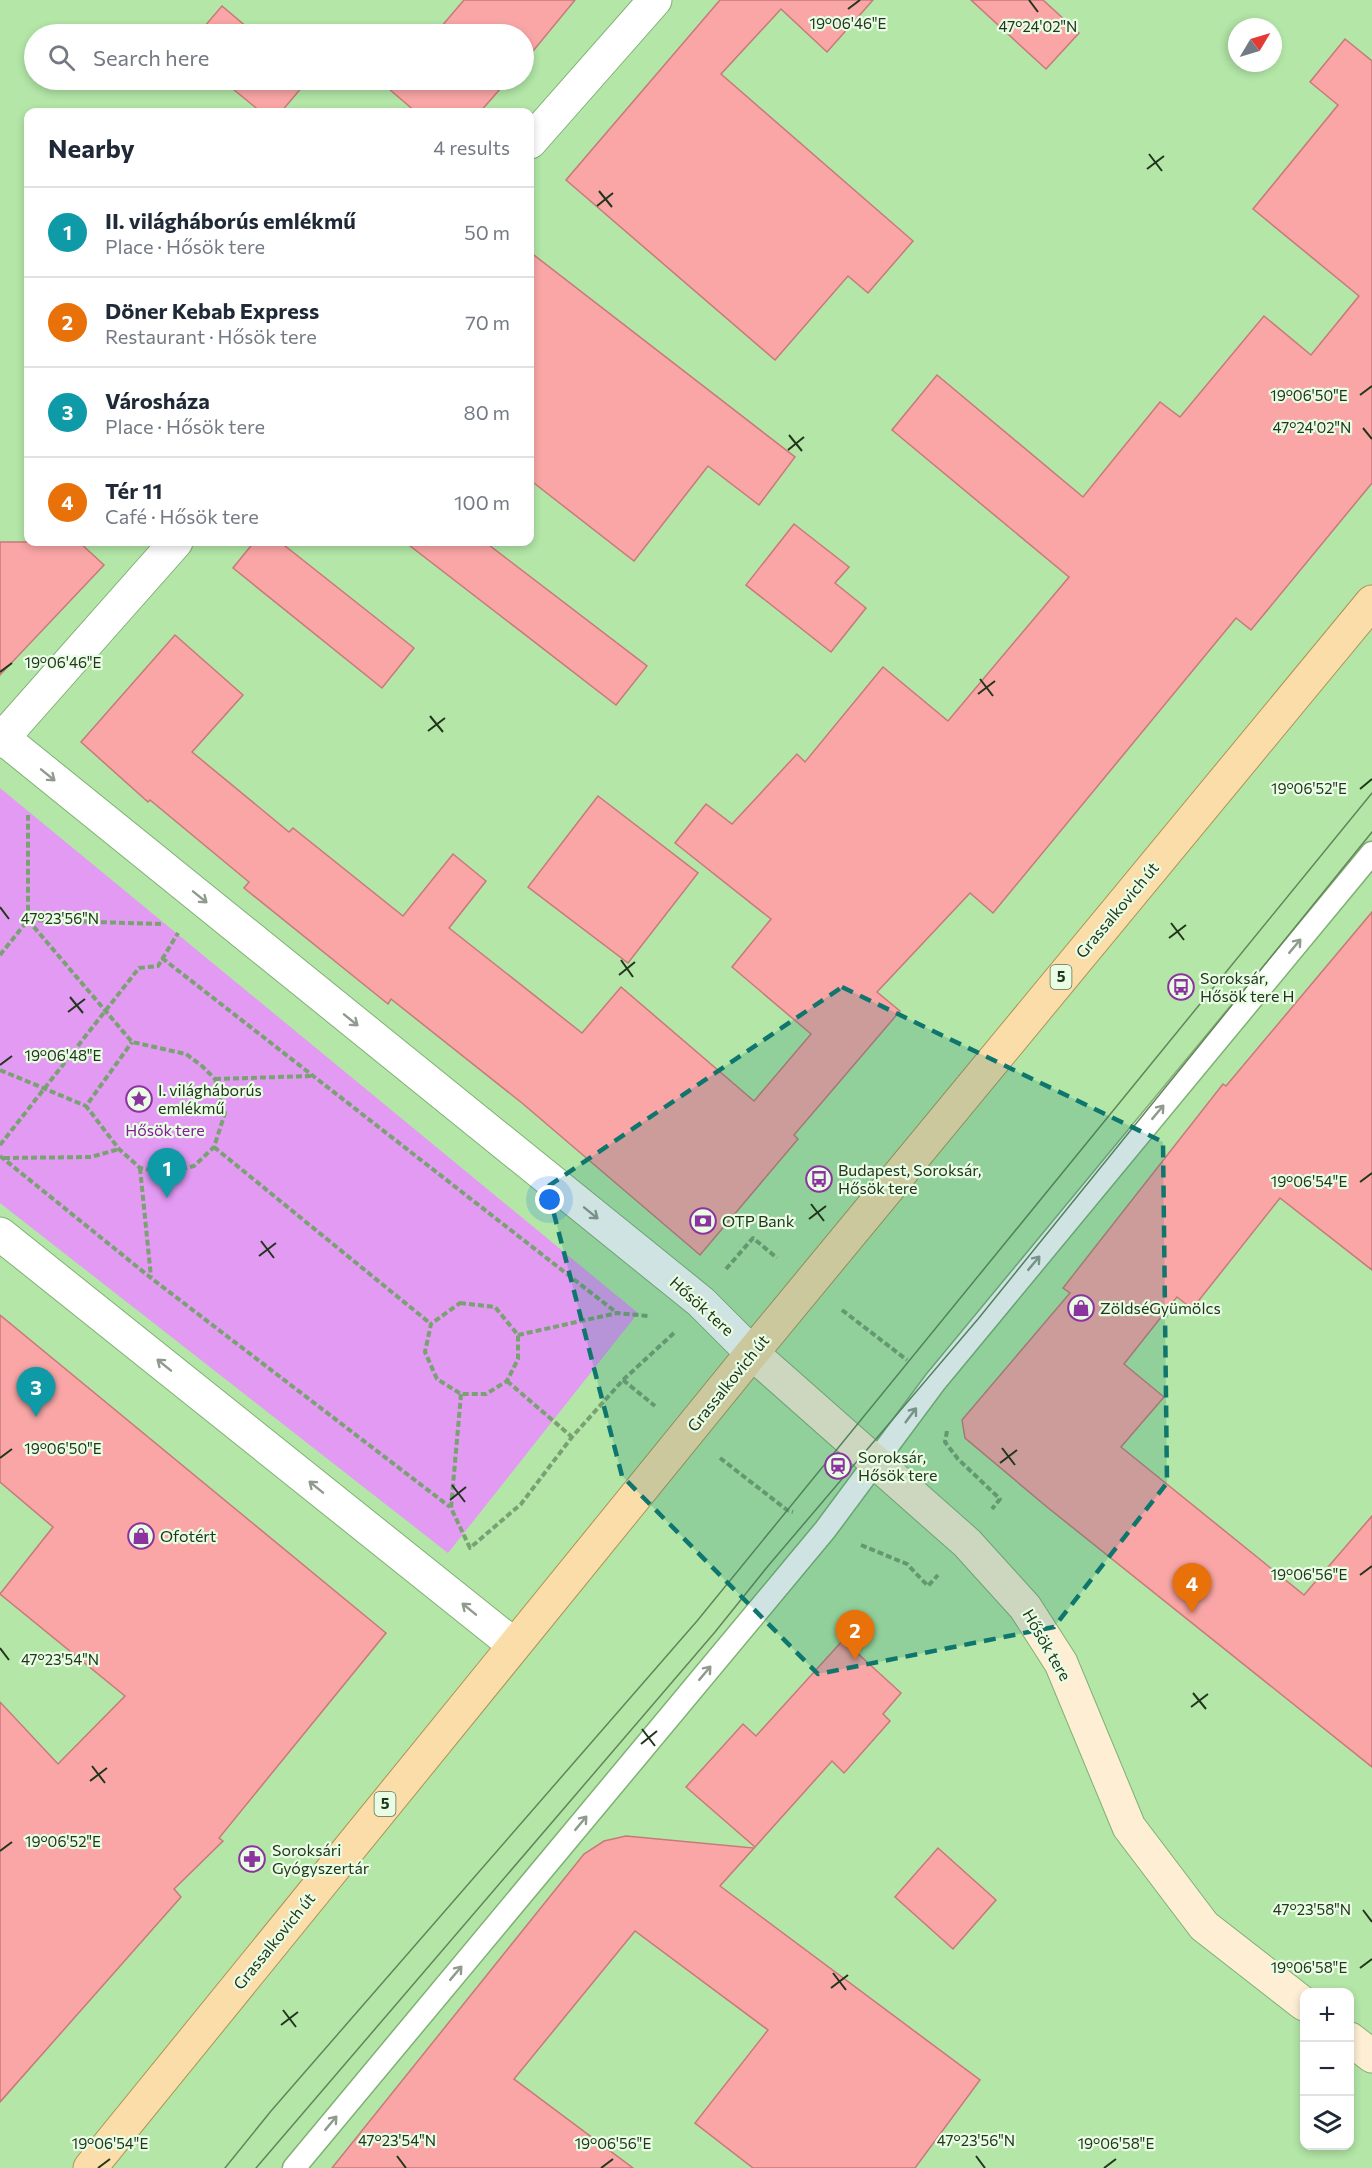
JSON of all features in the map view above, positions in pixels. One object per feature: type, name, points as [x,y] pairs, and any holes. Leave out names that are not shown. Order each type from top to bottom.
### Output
[{"type":"main road","name":"Grassalkovich út","points":[[90,2168],[752,1353],[1372,602]]},
{"type":"street","points":[[534,137],[655,0]]},
{"type":"street","points":[[1,739],[172,546]]},
{"type":"street","name":"Hősök tere","points":[[1,739],[694,1311],[752,1353],[967,1543],[1025,1607],[1061,1663],[1129,1827],[1204,1926],[1300,2000]]},
{"type":"street","points":[[0,1234],[514,1645]]},
{"type":"street","points":[[1354,2042],[1372,2056]]},
{"type":"lane","points":[[294,2168],[825,1530],[935,1382],[1372,853]]},
{"type":"path","points":[[0,955],[28,920],[28,814]]},
{"type":"path","points":[[28,920],[171,924]]},
{"type":"path","points":[[0,1070],[86,1106],[119,1149],[140,1168],[167,1173],[194,1166],[214,1147],[225,1113],[215,1079],[202,1066],[186,1054],[132,1042],[28,920]]},
{"type":"path","points":[[0,1145],[139,968],[158,966],[183,925]]},
{"type":"path","points":[[162,958],[617,1313]]},
{"type":"path","points":[[86,1106],[132,1042]]},
{"type":"path","points":[[215,1079],[312,1076]]},
{"type":"path","points":[[214,1147],[431,1324]]},
{"type":"path","points":[[1,1157],[91,1158],[119,1149]]},
{"type":"path","points":[[1,1157],[151,1278],[451,1508],[470,1548],[521,1504],[572,1437],[623,1380],[694,1311]]},
{"type":"path","points":[[140,1168],[151,1278]]},
{"type":"path","points":[[460,1303],[495,1307],[518,1335],[518,1359],[507,1381],[486,1394],[461,1394],[437,1379],[425,1352],[431,1324],[460,1303]]},
{"type":"path","points":[[518,1335],[617,1313],[694,1311]]},
{"type":"path","points":[[507,1381],[572,1437]]},
{"type":"path","points":[[451,1508],[461,1394]]},
{"type":"highlighted area","points":[[842,987],[1163,1142],[1167,1483],[1054,1627],[818,1674],[622,1476],[547,1187]]},
{"type":"green space","name":"Hősök tere","points":[[0,788],[638,1313],[448,1553],[0,1203]]},
{"type":"building","points":[[464,0],[575,0],[534,50],[534,24],[444,24]]},
{"type":"building","points":[[720,0],[873,0],[827,52],[781,9],[721,74],[913,241],[868,293],[848,276],[775,360],[566,180]]},
{"type":"building","points":[[971,0],[1043,0],[1079,33],[1046,69]]},
{"type":"building","points":[[222,6],[243,24],[207,24]]},
{"type":"building","points":[[1345,39],[1372,61],[1372,483],[1251,630],[1236,618],[993,913],[970,893],[877,992],[900,1011],[794,1135],[798,1139],[700,1255],[522,1103],[391,999],[388,1004],[244,888],[249,882],[150,800],[148,802],[81,742],[175,635],[243,695],[192,752],[289,832],[293,828],[403,916],[453,854],[486,881],[449,928],[582,1033],[621,987],[754,1101],[811,1034],[732,967],[771,919],[675,843],[706,804],[732,824],[797,754],[805,762],[883,667],[948,721],[1069,577],[892,430],[937,375],[1083,497],[1160,402],[1180,417],[1264,316],[1311,355],[1359,296],[1253,209],[1338,105],[1310,82]]},
{"type":"building","points":[[234,90],[300,90],[284,108],[256,108]]},
{"type":"building","points":[[390,90],[499,90],[484,108],[411,108]]},
{"type":"building","points":[[534,255],[795,457],[759,505],[708,466],[634,561],[534,483]]},
{"type":"building","points":[[794,524],[849,567],[835,583],[866,608],[831,652],[746,585]]},
{"type":"building","points":[[0,542],[24,542],[24,546],[83,546],[104,565],[0,675]]},
{"type":"building","points":[[251,546],[285,546],[414,648],[382,688],[233,568]]},
{"type":"building","points":[[410,546],[490,546],[647,666],[616,705]]},
{"type":"building","points":[[598,796],[698,873],[628,963],[528,887]]},
{"type":"building","points":[[1372,912],[1372,1270],[1280,1198],[1192,1309],[1177,1297],[1124,1364],[1164,1397],[1121,1447],[1304,1595],[1372,1516],[1372,1767],[1047,1507],[965,1438],[962,1420],[1070,1293],[1063,1288],[1223,1084],[1226,1086]]},
{"type":"building","points":[[0,1315],[386,1633],[219,1838],[223,1841],[174,1889],[181,1897],[0,2102],[0,1702],[58,1764],[125,1696],[0,1594],[53,1527],[0,1482]]},
{"type":"building","points":[[843,1640],[901,1693],[883,1714],[890,1721],[844,1773],[832,1761],[755,1847],[686,1787],[743,1724],[756,1736]]},
{"type":"building","points":[[626,1836],[754,1848],[720,1886],[980,2080],[915,2168],[753,2168],[695,2123],[768,2030],[635,1931],[514,2079],[633,2168],[332,2168],[584,1854],[604,1841]]},
{"type":"building","points":[[938,1848],[996,1900],[953,1949],[895,1897]]},
{"type":"tram line","points":[[225,2168],[271,2111],[697,1621],[1372,793]]},
{"type":"tram line","points":[[256,2168],[715,1632],[768,1566],[978,1319],[1372,832]]},
{"type":"place","name":"Soroksár, Hősök tere H","points":[[1181,987]]},
{"type":"place","name":"I. világháborús emlékmű","points":[[139,1099]]},
{"type":"place","name":"Budapest, Soroksár, Hősök tere","points":[[819,1179]]},
{"type":"place","name":"II. világháborús emlékmű","points":[[167,1198]]},
{"type":"place","name":"OTP Bank","points":[[703,1221]]},
{"type":"place","name":"ZöldséGyümölcs","points":[[1081,1308]]},
{"type":"place","name":"Városháza","points":[[36,1417]]},
{"type":"place","name":"Soroksár, Hősök tere","points":[[838,1466]]},
{"type":"place","name":"Ofotért","points":[[141,1536]]},
{"type":"place","name":"Tér 11","points":[[1192,1613]]},
{"type":"place","name":"Döner Kebab Express","points":[[855,1660]]},
{"type":"place","name":"Soroksári Gyógyszertár","points":[[252,1859]]}]
